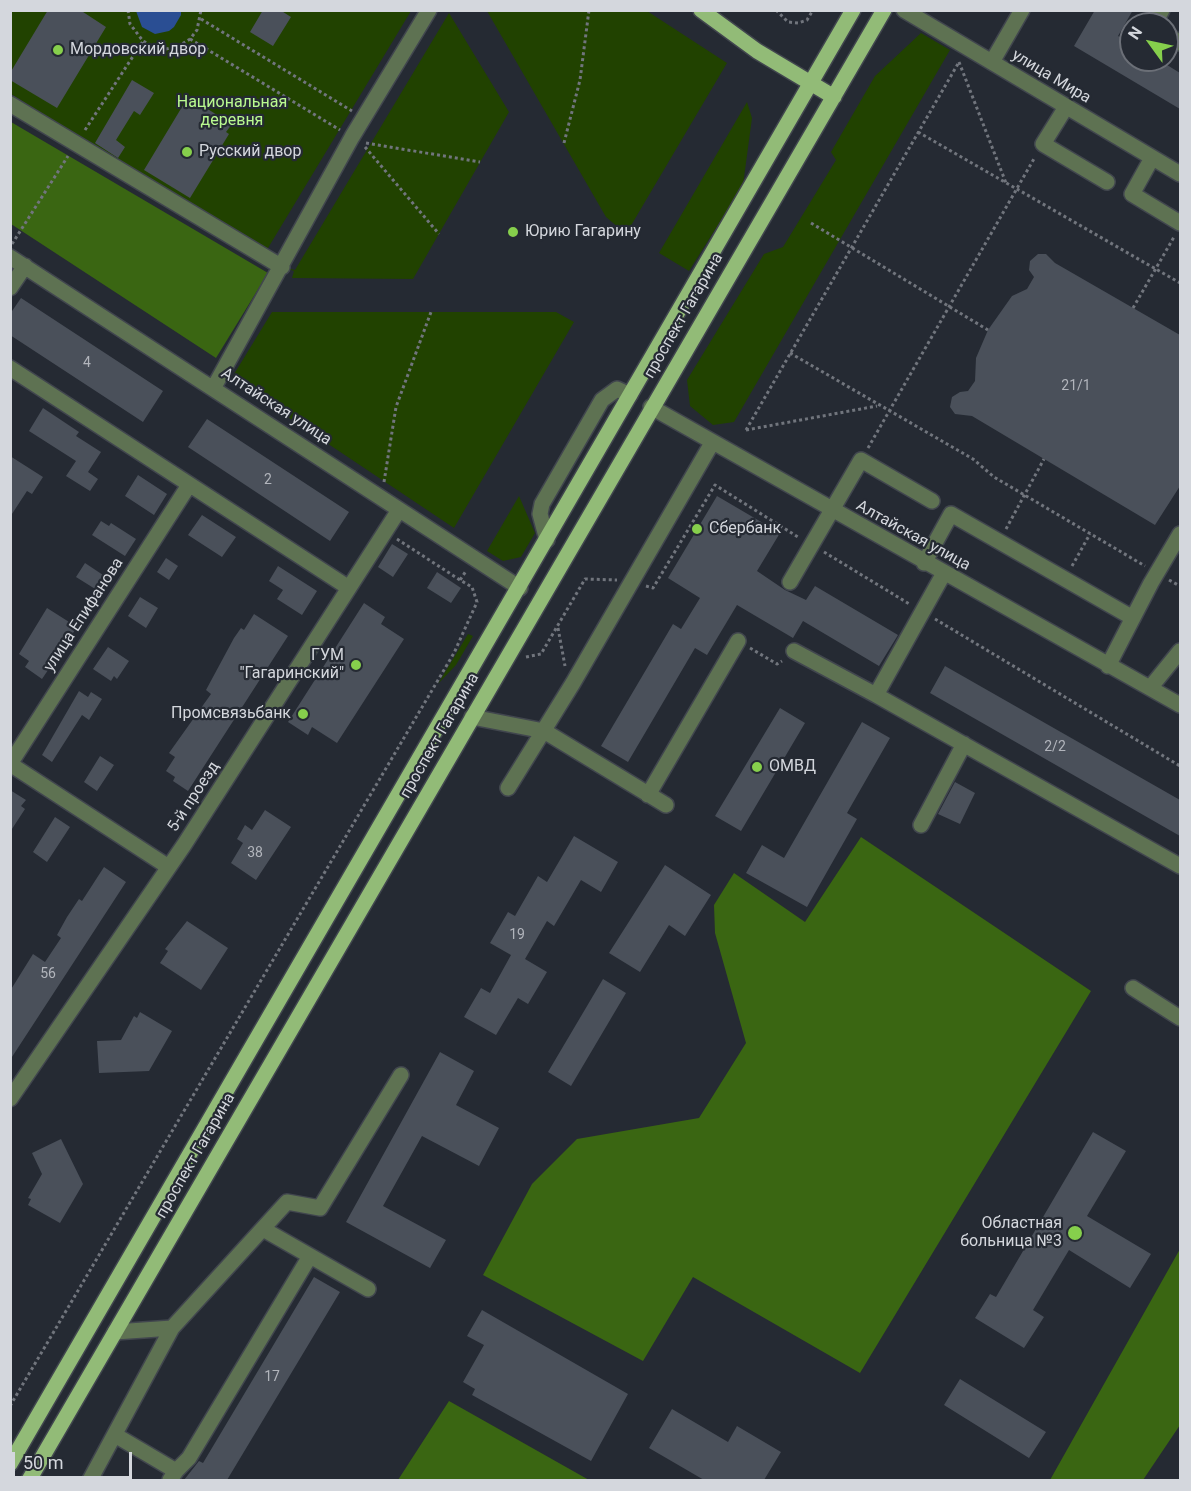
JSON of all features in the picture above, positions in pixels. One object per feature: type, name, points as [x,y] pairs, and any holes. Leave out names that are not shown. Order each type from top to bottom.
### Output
[{"type":"main road","points":[[701,10],[742,41],[834,97]]},
{"type":"main road","name":"проспект Гагарина","points":[[10,1464],[520,588],[853,10]]},
{"type":"main road","name":"проспект Гагарина","points":[[29,1480],[651,407],[884,10]]},
{"type":"main road","name":"Алтайская улица","points":[[630,395],[651,407]]},
{"type":"main road","points":[[520,588],[540,599]]},
{"type":"street","points":[[214,387],[352,137],[429,10]]},
{"type":"street","name":"улица Мира","points":[[904,10],[1180,174]]},
{"type":"street","points":[[992,62],[1022,10]]},
{"type":"street","points":[[10,104],[282,267]]},
{"type":"street","points":[[1066,107],[1043,144],[1107,182]]},
{"type":"street","points":[[1152,158],[1132,194],[1178,229]]},
{"type":"street","name":"Алтайская улица","points":[[10,257],[214,387],[520,588]]},
{"type":"street","points":[[10,288],[25,266]]},
{"type":"street","points":[[10,368],[349,588]]},
{"type":"street","points":[[547,540],[540,514],[542,504],[602,400],[617,389],[630,395]]},
{"type":"street","name":"Алтайская улица","points":[[651,407],[924,563],[1180,705]]},
{"type":"street","points":[[508,788],[573,682],[712,442]]},
{"type":"street","points":[[790,582],[861,460],[932,501]]},
{"type":"street","name":"улица Епифанова","points":[[11,764],[189,485]]},
{"type":"street","name":"5-й проезд","points":[[10,1099],[167,866],[184,846],[399,510]]},
{"type":"street","points":[[924,563],[951,514],[1133,618]]},
{"type":"street","points":[[1108,666],[1180,534]]},
{"type":"street","points":[[876,695],[944,573]]},
{"type":"street","points":[[648,795],[738,641]]},
{"type":"street","points":[[794,651],[1180,866]]},
{"type":"street","points":[[1150,688],[1180,651]]},
{"type":"street","points":[[472,717],[544,731],[666,805]]},
{"type":"street","points":[[921,825],[964,744]]},
{"type":"street","points":[[11,764],[167,866]]},
{"type":"street","points":[[1133,988],[1180,1018]]},
{"type":"street","points":[[90,1480],[172,1328],[287,1202],[320,1209],[400,1076]]},
{"type":"street","points":[[263,1229],[368,1289]]},
{"type":"street","points":[[115,1435],[173,1476],[189,1458],[310,1256]]},
{"type":"street","points":[[115,1332],[172,1328]]},
{"type":"path","points":[[128,10],[135,33],[154,47],[166,49],[179,46],[190,39],[201,19],[201,10]]},
{"type":"path","points":[[564,143],[580,80],[589,10]]},
{"type":"path","points":[[776,10],[788,22],[798,23],[807,20],[813,10]]},
{"type":"path","points":[[201,19],[364,118]]},
{"type":"path","points":[[190,39],[352,137]]},
{"type":"path","points":[[879,405],[746,430],[959,62],[1007,183]]},
{"type":"path","points":[[918,132],[1180,282]]},
{"type":"path","points":[[439,234],[361,143],[480,162]]},
{"type":"path","points":[[861,460],[1043,144]]},
{"type":"path","points":[[811,223],[988,330]]},
{"type":"path","points":[[1133,308],[1178,229]]},
{"type":"path","points":[[10,246],[19,234]]},
{"type":"path","points":[[382,498],[396,407],[431,312]]},
{"type":"path","points":[[790,353],[974,459],[994,477],[1180,586]]},
{"type":"path","points":[[999,542],[1044,459]]},
{"type":"path","points":[[526,657],[541,654],[585,579],[631,581],[652,588],[715,485],[1180,766]]},
{"type":"path","points":[[10,1406],[454,653],[469,621],[477,602],[472,587],[385,532]]},
{"type":"path","points":[[1065,579],[1090,534]]},
{"type":"path","points":[[460,580],[474,558]]},
{"type":"path","points":[[469,621],[474,625]]},
{"type":"path","points":[[558,627],[563,662],[573,682]]},
{"type":"path","points":[[738,641],[777,664],[794,651]]},
{"type":"green space","name":"Национальная деревня","points":[[10,11],[411,11],[265,253],[11,94]]},
{"type":"green space","points":[[487,11],[647,11],[727,63],[626,234],[606,217]]},
{"type":"green space","points":[[449,13],[509,112],[413,279],[292,278],[294,271],[282,267],[295,270]]},
{"type":"green space","points":[[921,33],[950,50],[734,422],[713,425],[690,406],[687,380],[764,254],[783,247],[836,160],[831,152],[875,76]]},
{"type":"green space","points":[[747,102],[752,118],[743,185],[689,271],[659,253]]},
{"type":"green space","points":[[11,122],[268,273],[216,358],[11,224]]},
{"type":"green space","points":[[272,312],[556,312],[574,322],[454,528],[231,379]]},
{"type":"green space","points":[[519,496],[535,533],[521,557],[503,561],[487,551]]},
{"type":"green space","points":[[468,634],[473,636],[456,665],[438,684]]},
{"type":"green space","points":[[861,837],[1091,991],[860,1373],[693,1277],[643,1361],[483,1275],[532,1184],[577,1139],[699,1118],[746,1043],[715,933],[714,905],[734,873],[805,922]]},
{"type":"green space","points":[[1180,1249],[1180,1425],[1143,1480],[1050,1480]]},
{"type":"green space","points":[[449,1401],[589,1480],[398,1480]]},
{"type":"water","points":[[136,11],[181,11],[181,15],[169,31],[155,34],[142,27]]},
{"type":"building","name":"Мордовский двор","points":[[48,10],[80,10],[106,27],[57,108],[10,80],[10,73]]},
{"type":"building","points":[[263,10],[280,10],[291,17],[273,46],[250,32]]},
{"type":"building","points":[[1095,10],[1133,10],[1132,12],[1119,12],[1119,72],[1178,72],[1180,109],[1074,46]]},
{"type":"building","points":[[132,80],[154,93],[140,115],[134,111],[116,140],[125,147],[118,158],[95,143]]},
{"type":"building","name":"Русский двор","points":[[188,97],[232,124],[226,132],[229,134],[190,198],[144,170]]},
{"type":"building","points":[[1038,254],[1046,254],[1055,263],[1180,335],[1180,486],[1155,525],[972,416],[955,414],[950,407],[952,397],[960,392],[968,391],[975,381],[976,358],[988,330],[1012,296],[1027,289],[1034,277],[1029,270],[1030,261]]},
{"type":"building","points":[[21,298],[163,391],[143,422],[10,335],[10,314]]},
{"type":"building","points":[[43,408],[79,432],[76,436],[101,452],[88,472],[98,479],[90,491],[66,476],[76,461],[29,431]]},
{"type":"building","points":[[207,419],[349,512],[330,541],[188,447]]},
{"type":"building","points":[[10,456],[43,477],[32,494],[27,491],[10,517]]},
{"type":"building","points":[[138,475],[167,494],[154,515],[125,496]]},
{"type":"building","points":[[717,496],[780,533],[757,571],[785,590],[806,600],[815,586],[898,635],[879,666],[803,621],[793,638],[737,605],[707,655],[695,648],[628,762],[601,746],[673,624],[681,629],[700,598],[668,578]]},
{"type":"building","points":[[202,515],[236,537],[222,557],[188,535]]},
{"type":"building","points":[[101,521],[109,526],[111,523],[136,539],[125,556],[92,535]]},
{"type":"building","points":[[392,544],[408,554],[393,577],[378,567]]},
{"type":"building","points":[[166,558],[178,566],[169,580],[157,572]]},
{"type":"building","points":[[85,563],[109,579],[100,592],[76,577]]},
{"type":"building","points":[[278,566],[317,591],[302,615],[277,599],[283,590],[269,581]]},
{"type":"building","points":[[437,572],[461,588],[451,603],[427,588]]},
{"type":"building","points":[[140,597],[158,608],[146,628],[128,616]]},
{"type":"building","name":"ГУМ \"Гагаринский\"","points":[[364,603],[385,617],[381,624],[404,639],[337,743],[312,727],[308,735],[288,722]]},
{"type":"building","points":[[47,608],[77,627],[42,679],[25,667],[29,661],[19,654]]},
{"type":"building","points":[[254,614],[288,636],[188,791],[173,781],[175,777],[166,771],[175,757],[169,753],[211,694],[206,690],[234,638],[241,628],[244,630]]},
{"type":"building","points":[[108,647],[129,661],[117,679],[114,676],[111,681],[93,669]]},
{"type":"building","points":[[945,666],[1180,800],[1180,836],[930,693]]},
{"type":"building","points":[[79,691],[88,697],[91,692],[102,699],[89,720],[82,715],[52,762],[42,755]]},
{"type":"building","points":[[780,708],[805,723],[741,831],[715,816]]},
{"type":"building","points":[[862,722],[890,738],[847,813],[857,819],[807,907],[746,873],[762,845],[784,858]]},
{"type":"building","points":[[100,756],[114,765],[97,791],[84,782]]},
{"type":"building","points":[[955,782],[975,793],[960,824],[938,814]]},
{"type":"building","points":[[10,790],[26,800],[21,806],[25,809],[10,832]]},
{"type":"building","points":[[265,810],[291,827],[256,880],[231,863],[243,843],[237,839],[245,825],[252,830]]},
{"type":"building","points":[[55,817],[70,827],[47,862],[33,852]]},
{"type":"building","points":[[574,836],[618,862],[601,892],[581,880],[554,926],[547,921],[525,959],[547,972],[528,1004],[518,998],[496,1035],[464,1017],[481,988],[490,993],[511,955],[490,943],[508,912],[515,916],[538,876],[547,882]]},
{"type":"building","points":[[665,865],[711,895],[685,936],[669,925],[640,972],[609,953]]},
{"type":"building","points":[[104,867],[126,882],[10,1060],[10,991],[33,954],[45,962],[61,938],[57,935],[67,917],[79,899],[82,901]]},
{"type":"building","points":[[187,921],[228,948],[201,990],[160,963],[168,951],[165,949]]},
{"type":"building","points":[[603,979],[626,993],[571,1086],[548,1072]]},
{"type":"building","points":[[140,1012],[172,1031],[149,1071],[99,1073],[97,1041],[121,1040],[134,1016],[137,1018]]},
{"type":"building","points":[[440,1052],[474,1071],[456,1105],[499,1128],[479,1166],[422,1136],[383,1206],[446,1240],[430,1268],[346,1222]]},
{"type":"building","name":"Областная больница №3","points":[[1093,1132],[1126,1151],[1087,1216],[1151,1254],[1130,1288],[1069,1250],[1033,1310],[1044,1317],[1024,1348],[975,1318],[990,1294],[996,1297]]},
{"type":"building","points":[[61,1139],[83,1184],[60,1223],[28,1205],[31,1199],[28,1198],[42,1174],[32,1153]]},
{"type":"building","points":[[314,1277],[340,1292],[227,1480],[184,1480],[199,1461],[203,1463]]},
{"type":"building","points":[[482,1310],[628,1394],[591,1461],[472,1395],[475,1389],[463,1382],[484,1345],[467,1336]]},
{"type":"building","points":[[960,1379],[1046,1432],[1029,1458],[944,1405]]},
{"type":"building","points":[[672,1409],[728,1442],[737,1426],[781,1452],[764,1480],[704,1480],[649,1448]]},
{"type":"place","name":"Мордовский двор","points":[[58,50]]},
{"type":"place","name":"Русский двор","points":[[187,152]]},
{"type":"place","name":"Юрию Гагарину","points":[[513,232]]},
{"type":"place","name":"Сбербанк","points":[[697,529]]},
{"type":"place","name":"ГУМ \"Гагаринский\"","points":[[356,665]]},
{"type":"place","name":"Промсвязьбанк","points":[[303,714]]},
{"type":"place","name":"ОМВД","points":[[757,767]]},
{"type":"place","name":"Областная больница №3","points":[[1075,1233]]}]
